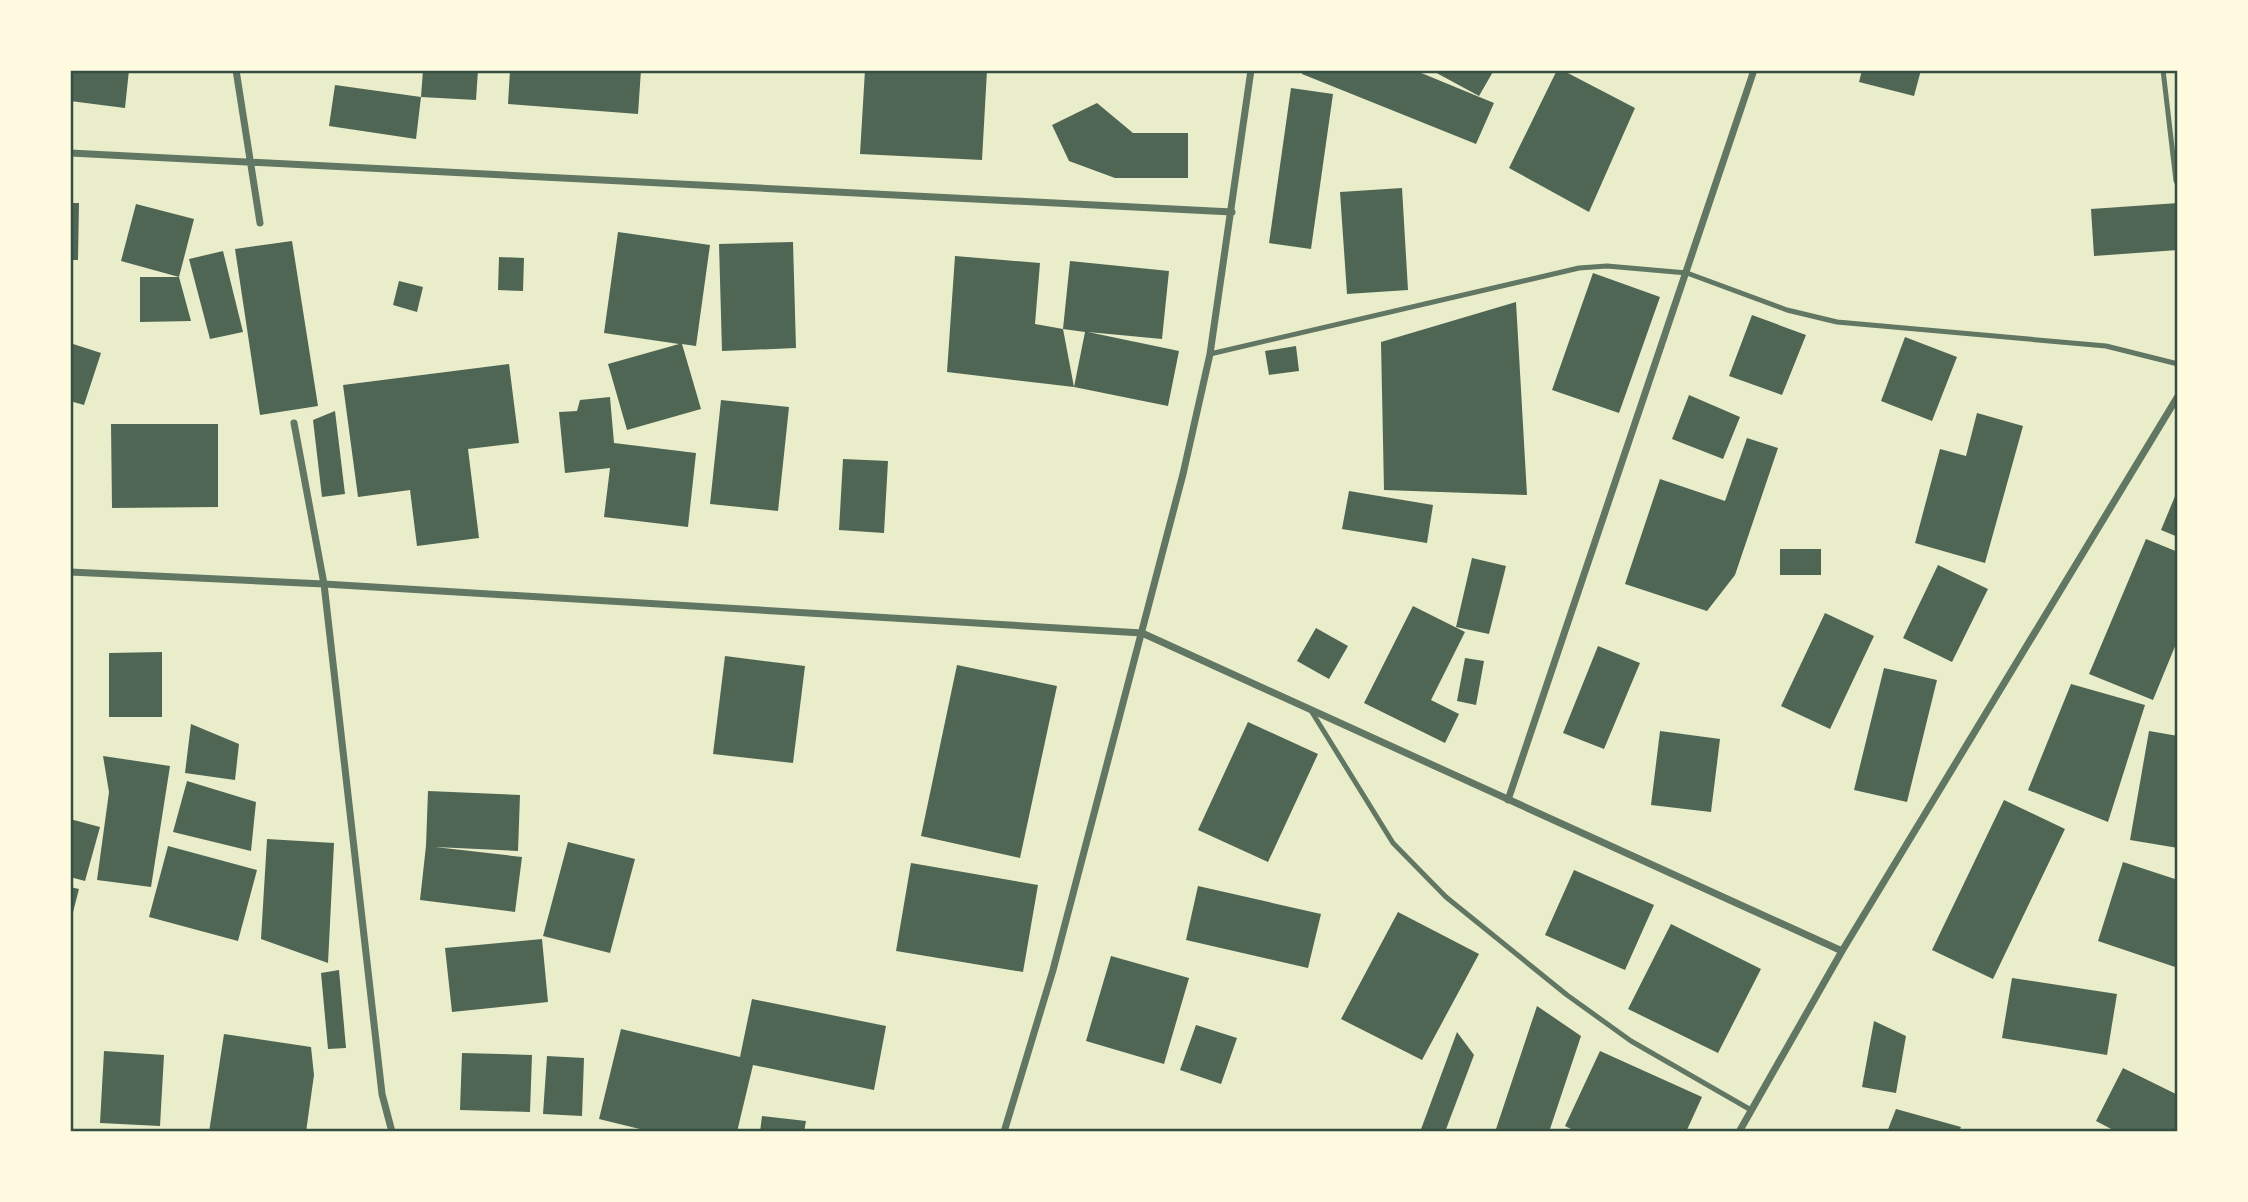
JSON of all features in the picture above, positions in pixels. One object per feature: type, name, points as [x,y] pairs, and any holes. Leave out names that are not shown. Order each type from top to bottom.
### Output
[{"type":"street","points":[[236,70],[260,223]]},
{"type":"street","points":[[1004,1132],[1053,970],[1183,474],[1210,354],[1251,70]]},
{"type":"street","points":[[1508,800],[1754,70]]},
{"type":"street","points":[[70,153],[1232,212]]},
{"type":"street","points":[[1739,1132],[1842,951],[2178,396]]},
{"type":"street","points":[[294,423],[324,584],[382,1094],[392,1132]]},
{"type":"street","points":[[70,572],[324,584],[1142,633],[1842,951]]},
{"type":"lane","points":[[2163,70],[2178,184]]},
{"type":"lane","points":[[1210,354],[1579,268],[1607,266],[1687,274],[1787,310],[1837,322],[2106,346],[2178,364]]},
{"type":"lane","points":[[1310,709],[1393,843],[1446,897],[1567,995],[1631,1041],[1751,1110]]},
{"type":"building","points":[[70,70],[129,70],[125,108],[70,101]]},
{"type":"building","points":[[423,70],[478,70],[476,100],[421,97]]},
{"type":"building","points":[[510,70],[641,70],[638,114],[508,104]]},
{"type":"building","points":[[865,70],[987,70],[982,160],[860,154]]},
{"type":"building","points":[[1302,70],[1414,70],[1494,103],[1476,144],[1302,74]]},
{"type":"building","points":[[1431,70],[1494,70],[1479,96]]},
{"type":"building","points":[[1557,70],[1562,70],[1635,108],[1589,212],[1509,168]]},
{"type":"building","points":[[1862,70],[1921,70],[1914,96],[1859,82]]},
{"type":"building","points":[[335,85],[421,97],[416,139],[329,126]]},
{"type":"building","points":[[1291,88],[1333,94],[1311,249],[1269,243]]},
{"type":"building","points":[[1097,103],[1133,133],[1188,133],[1188,178],[1115,178],[1069,161],[1052,125]]},
{"type":"building","points":[[1402,188],[1408,290],[1347,294],[1340,192]]},
{"type":"building","points":[[70,203],[79,203],[78,260],[70,260]]},
{"type":"building","points":[[2178,203],[2178,250],[2094,256],[2091,209]]},
{"type":"building","points":[[136,204],[194,219],[179,277],[121,261]]},
{"type":"building","points":[[618,232],[710,245],[696,346],[682,344],[701,409],[627,430],[608,364],[679,344],[604,333]]},
{"type":"building","points":[[292,241],[318,406],[260,415],[235,249]]},
{"type":"building","points":[[793,242],[796,348],[722,351],[719,244]]},
{"type":"building","points":[[223,251],[243,332],[210,339],[189,259]]},
{"type":"building","points":[[955,256],[1040,263],[1035,324],[1063,329],[1074,387],[947,372]]},
{"type":"building","points":[[499,257],[524,258],[523,291],[498,290]]},
{"type":"building","points":[[1070,261],[1169,271],[1162,339],[1088,332],[1179,351],[1168,406],[1074,387],[1085,332],[1063,329]]},
{"type":"building","points":[[1593,273],[1660,297],[1619,413],[1552,390]]},
{"type":"building","points":[[140,277],[179,277],[191,321],[140,322]]},
{"type":"building","points":[[399,281],[423,287],[417,312],[393,305]]},
{"type":"building","points":[[1516,302],[1527,495],[1384,490],[1381,342]]},
{"type":"building","points":[[1752,315],[1806,335],[1782,395],[1729,376]]},
{"type":"building","points":[[1905,337],[1957,357],[1932,421],[1881,401]]},
{"type":"building","points":[[70,343],[101,353],[84,405],[70,401]]},
{"type":"building","points":[[1296,346],[1299,371],[1269,375],[1265,351]]},
{"type":"building","points":[[509,364],[519,443],[468,449],[479,538],[417,546],[410,490],[358,497],[343,385]]},
{"type":"building","points":[[1689,395],[1740,417],[1723,459],[1672,439]]},
{"type":"building","points":[[610,397],[614,443],[696,453],[688,527],[604,517],[610,468],[565,473],[559,412],[577,411],[580,400]]},
{"type":"building","points":[[721,400],[789,407],[778,511],[710,504]]},
{"type":"building","points":[[335,411],[345,494],[322,497],[313,420]]},
{"type":"building","points":[[1977,413],[2023,426],[1985,563],[1915,543],[1940,449],[1966,456]]},
{"type":"building","points":[[111,424],[218,424],[218,507],[112,508]]},
{"type":"building","points":[[1747,438],[1778,448],[1735,575],[1707,611],[1625,584],[1660,479],[1725,501]]},
{"type":"building","points":[[843,459],[888,461],[884,533],[839,530]]},
{"type":"building","points":[[2178,489],[2178,537],[2161,530]]},
{"type":"building","points":[[1349,491],[1433,505],[1427,543],[1342,529]]},
{"type":"building","points":[[2146,539],[2178,552],[2178,639],[2153,700],[2089,674]]},
{"type":"building","points":[[1780,549],[1821,549],[1821,575],[1780,575]]},
{"type":"building","points":[[1472,558],[1506,566],[1489,634],[1456,627]]},
{"type":"building","points":[[1938,565],[1988,589],[1952,662],[1903,638]]},
{"type":"building","points":[[1413,606],[1465,632],[1431,700],[1459,714],[1445,743],[1364,703]]},
{"type":"building","points":[[1825,613],[1874,636],[1830,729],[1781,706]]},
{"type":"building","points":[[1316,628],[1348,646],[1329,679],[1297,661]]},
{"type":"building","points":[[1598,646],[1640,663],[1604,749],[1563,733]]},
{"type":"building","points":[[162,652],[162,717],[109,717],[109,653]]},
{"type":"building","points":[[725,656],[805,666],[793,763],[713,754]]},
{"type":"building","points":[[1465,658],[1484,661],[1476,705],[1457,701]]},
{"type":"building","points":[[957,665],[1057,686],[1020,858],[921,836]]},
{"type":"building","points":[[1884,668],[1937,680],[1907,802],[1854,790]]},
{"type":"building","points":[[2071,684],[2145,705],[2108,822],[2028,790]]},
{"type":"building","points":[[1248,722],[1318,754],[1268,862],[1198,830]]},
{"type":"building","points":[[191,724],[239,744],[235,780],[185,773]]},
{"type":"building","points":[[1660,731],[1720,739],[1711,812],[1651,805]]},
{"type":"building","points":[[2149,731],[2178,736],[2178,848],[2130,840]]},
{"type":"building","points":[[103,756],[170,766],[151,887],[97,880],[109,792]]},
{"type":"building","points":[[187,781],[256,802],[251,851],[173,832]]},
{"type":"building","points":[[428,791],[520,795],[518,851],[435,847],[522,857],[515,912],[420,900]]},
{"type":"building","points":[[2004,800],[2065,829],[1993,979],[1932,950]]},
{"type":"building","points":[[70,819],[100,827],[85,881],[70,877]]},
{"type":"building","points":[[267,839],[334,843],[328,963],[261,939]]},
{"type":"building","points":[[568,842],[635,859],[610,953],[543,936]]},
{"type":"building","points":[[168,846],[257,870],[238,941],[149,917]]},
{"type":"building","points":[[2123,862],[2178,880],[2178,968],[2098,941]]},
{"type":"building","points":[[911,863],[1038,885],[1023,972],[896,951]]},
{"type":"building","points":[[1574,870],[1654,905],[1625,970],[1545,935]]},
{"type":"building","points":[[1198,886],[1321,914],[1308,968],[1186,940]]},
{"type":"building","points":[[70,887],[79,889],[71,920],[70,920]]},
{"type":"building","points":[[1398,912],[1479,954],[1422,1060],[1341,1019]]},
{"type":"building","points":[[1671,924],[1761,969],[1718,1053],[1628,1009]]},
{"type":"building","points":[[542,939],[548,1002],[452,1012],[445,948]]},
{"type":"building","points":[[1111,956],[1189,978],[1164,1064],[1086,1041]]},
{"type":"building","points":[[339,970],[346,1048],[328,1049],[321,973]]},
{"type":"building","points":[[2012,978],[2117,994],[2107,1055],[2002,1038]]},
{"type":"building","points":[[752,999],[886,1026],[874,1090],[753,1065],[737,1132],[652,1132],[599,1119],[621,1029],[740,1057]]},
{"type":"building","points":[[1537,1006],[1581,1036],[1549,1132],[1495,1132]]},
{"type":"building","points":[[1874,1021],[1906,1036],[1896,1093],[1862,1087]]},
{"type":"building","points":[[1196,1025],[1237,1038],[1221,1084],[1180,1070]]},
{"type":"building","points":[[1457,1032],[1474,1055],[1445,1132],[1420,1132]]},
{"type":"building","points":[[224,1034],[311,1047],[314,1075],[306,1132],[209,1132]]},
{"type":"building","points":[[104,1051],[164,1055],[160,1126],[100,1123]]},
{"type":"building","points":[[1600,1051],[1702,1097],[1686,1132],[1577,1132],[1565,1126]]},
{"type":"building","points":[[462,1053],[532,1055],[530,1112],[460,1110]]},
{"type":"building","points":[[547,1056],[584,1058],[582,1116],[543,1114]]},
{"type":"building","points":[[2123,1068],[2178,1095],[2178,1132],[2117,1132],[2096,1121]]},
{"type":"building","points":[[1896,1109],[1961,1127],[1959,1132],[1887,1132]]},
{"type":"building","points":[[762,1116],[806,1121],[804,1132],[760,1132]]}]
